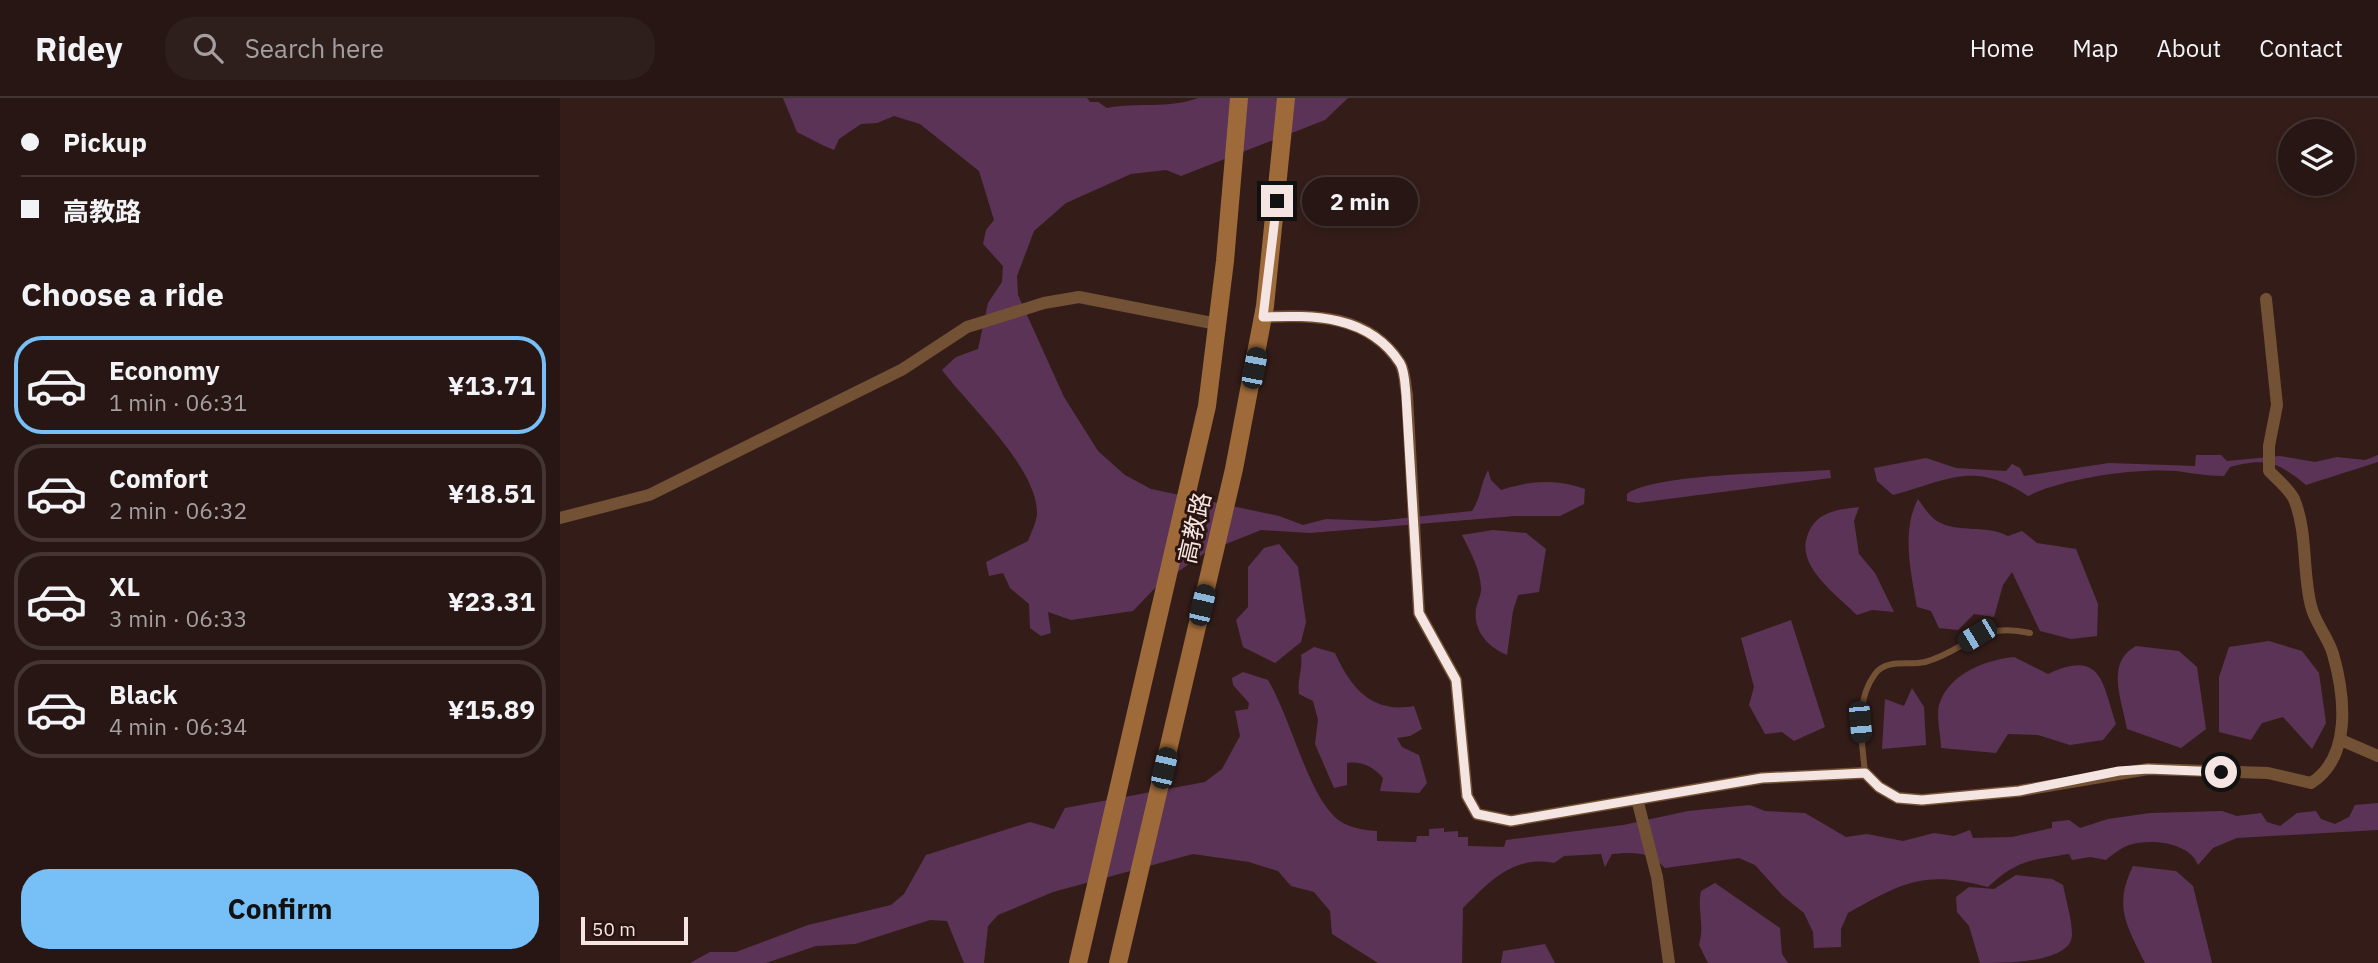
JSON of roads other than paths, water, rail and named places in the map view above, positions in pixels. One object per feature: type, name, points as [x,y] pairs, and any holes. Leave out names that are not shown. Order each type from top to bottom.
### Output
[{"type":"main road","name":"高教路","points":[[1078,963],[1207,406],[1239,98]]},
{"type":"main road","name":"高教路","points":[[1118,963],[1234,469],[1263,317],[1286,98]]},
{"type":"street","points":[[560,518],[649,495],[903,369],[967,327],[1045,303],[1079,298],[1217,324]]},
{"type":"street","points":[[1263,317],[1308,315],[1350,322],[1380,342],[1401,365],[1406,395],[1419,613],[1456,680],[1467,796],[1477,814],[1511,821],[1762,778],[1865,773],[1879,787],[1898,798],[1922,800],[2019,791],[2119,771],[2148,769],[2268,773],[2311,783],[2322,776],[2342,740],[2342,710],[2333,655],[2311,608],[2302,526],[2293,497],[2269,471],[2269,446],[2277,405],[2266,299]]},
{"type":"street","points":[[2342,740],[2378,756]]},
{"type":"street","points":[[1637,799],[1657,877],[1669,963]]},
{"type":"lane","points":[[1865,773],[1860,722],[1864,696],[1876,672],[1888,665],[1924,662],[1977,635],[2012,629],[2030,633]]}]
